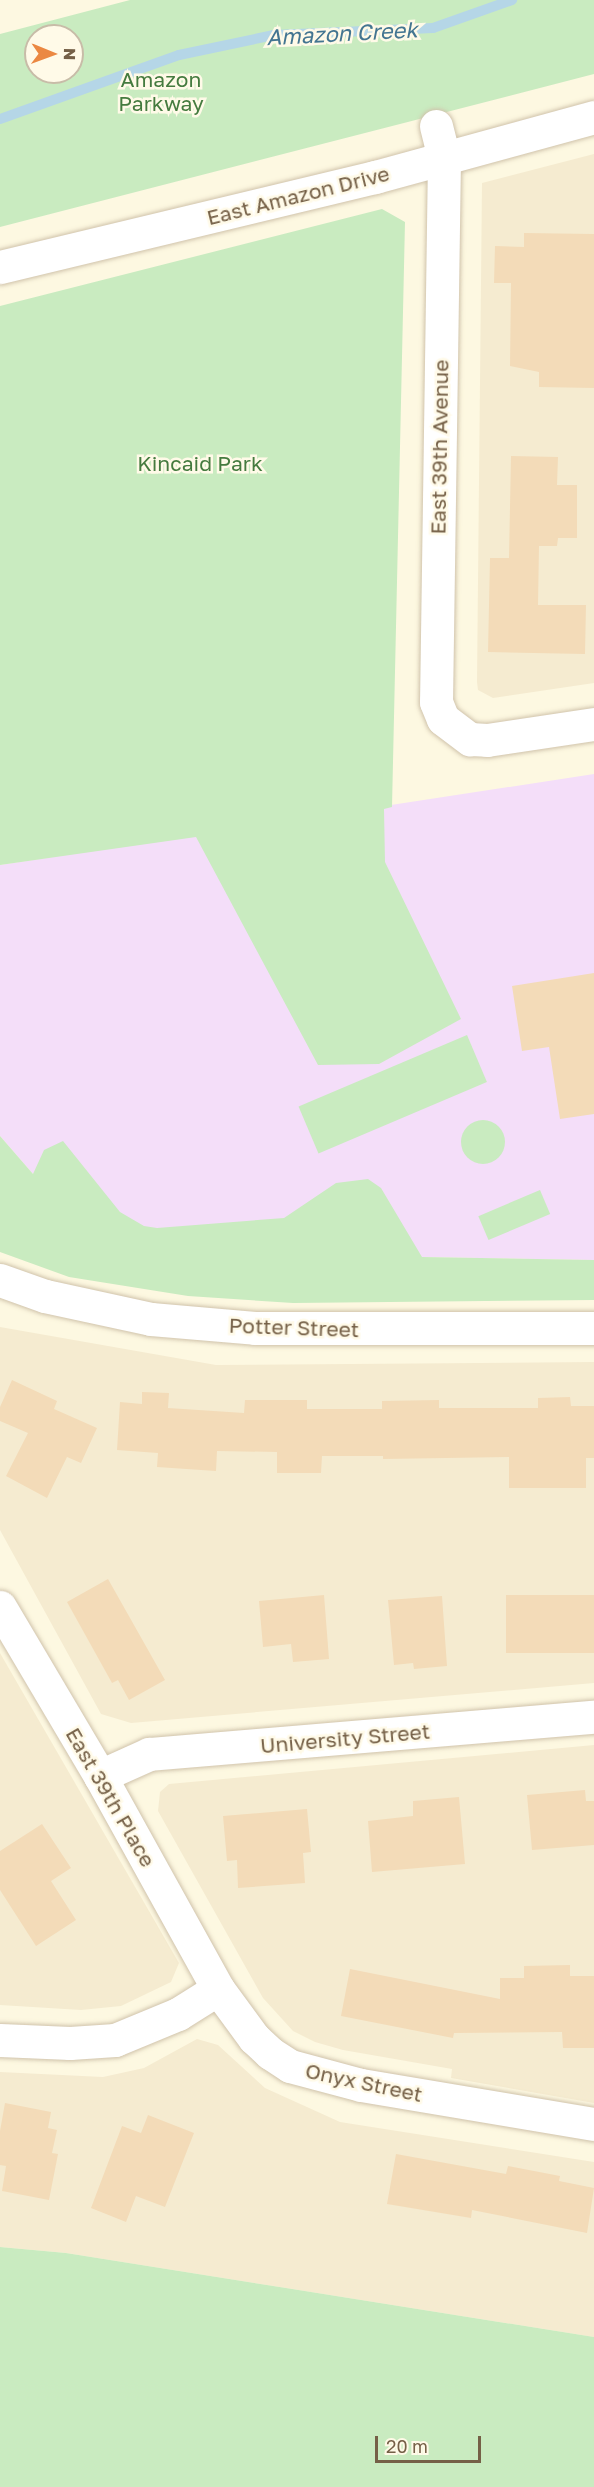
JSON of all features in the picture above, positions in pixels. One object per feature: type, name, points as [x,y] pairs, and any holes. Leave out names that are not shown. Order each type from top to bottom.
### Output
[{"type":"street","name":"East Amazon Drive","points":[[0,267],[444,158],[594,117]]},
{"type":"street","name":"East 39th Avenue","points":[[436,126],[444,158],[436,702],[443,718],[455,731],[470,739],[487,740],[594,724]]},
{"type":"street","name":"Potter Street","points":[[0,1280],[45,1296],[151,1319],[244,1327],[594,1328]]},
{"type":"street","name":"East 39th Place","points":[[0,1607],[100,1776],[218,1989]]},
{"type":"street","name":"University Street","points":[[100,1776],[149,1754],[594,1717]]},
{"type":"street","points":[[0,2040],[70,2043],[115,2040],[178,2014],[218,1989]]},
{"type":"street","name":"Onyx Street","points":[[218,1989],[254,2038],[290,2066],[362,2085],[594,2124]]},
{"type":"shaded area","points":[[594,154],[594,683],[493,698],[478,690],[477,682],[482,183]]},
{"type":"shaded area","points":[[594,774],[594,1260],[421,1257],[202,1260],[33,1174],[0,1136],[0,865]]},
{"type":"shaded area","points":[[0,1327],[216,1365],[594,1362],[594,1683],[131,1723],[101,1714],[0,1530]]},
{"type":"shaded area","points":[[0,1653],[179,1963],[171,1982],[121,2006],[81,2010],[0,2005]]},
{"type":"shaded area","points":[[594,1745],[594,2103],[451,2078],[452,2069],[343,2050],[315,2042],[293,2031],[263,1998],[158,1811],[160,1792],[169,1784]]},
{"type":"shaded area","points":[[197,2039],[218,2045],[265,2088],[340,2122],[594,2162],[594,2337],[66,2253],[0,2247],[0,2072],[103,2077],[144,2068]]},
{"type":"green space","name":"Amazon Parkway","points":[[130,0],[594,0],[594,74],[0,227],[0,34],[24,28],[24,84],[84,84],[84,24],[38,24]]},
{"type":"green space","name":"Kincaid Park","points":[[382,209],[405,222],[392,807],[384,809],[385,862],[461,1019],[379,1064],[318,1065],[196,837],[0,865],[0,306]]},
{"type":"green space","points":[[467,1035],[487,1082],[318,1153],[299,1107]]},
{"type":"green space","points":[[483,1120],[492,1121],[499,1126],[504,1133],[504,1151],[499,1158],[492,1163],[483,1164],[474,1163],[467,1158],[462,1151],[461,1142],[462,1133],[467,1126],[474,1121]]},
{"type":"green space","points":[[0,1136],[33,1174],[44,1150],[63,1141],[120,1212],[144,1226],[157,1228],[284,1218],[336,1183],[368,1179],[381,1188],[422,1257],[594,1260],[594,1300],[293,1303],[188,1296],[69,1277],[0,1252]]},
{"type":"green space","points":[[540,1190],[550,1214],[488,1240],[478,1216]]},
{"type":"green space","points":[[0,2247],[66,2253],[594,2337],[594,2487],[0,2487]]},
{"type":"building","points":[[524,233],[594,234],[594,388],[539,387],[539,372],[510,366],[511,283],[494,283],[495,246],[524,247]]},
{"type":"building","points":[[511,456],[558,457],[557,485],[577,485],[577,538],[558,538],[557,546],[539,546],[538,605],[586,605],[585,654],[488,652],[490,558],[509,558]]},
{"type":"building","points":[[594,973],[594,1114],[560,1119],[549,1047],[522,1051],[512,986]]},
{"type":"building","points":[[12,1380],[57,1401],[54,1409],[97,1428],[81,1463],[67,1457],[47,1498],[6,1476],[28,1433],[0,1421],[0,1407]]},
{"type":"building","points":[[142,1392],[169,1393],[168,1408],[244,1413],[245,1400],[307,1400],[307,1409],[382,1409],[382,1401],[439,1400],[439,1408],[538,1408],[538,1398],[570,1397],[571,1406],[594,1406],[594,1458],[586,1458],[586,1488],[509,1488],[509,1457],[383,1459],[383,1456],[322,1456],[321,1473],[277,1473],[277,1452],[217,1451],[216,1471],[157,1467],[158,1453],[117,1450],[120,1402],[142,1404]]},
{"type":"building","points":[[108,1579],[165,1680],[129,1700],[118,1680],[112,1683],[67,1602]]},
{"type":"building","points":[[324,1595],[329,1659],[293,1662],[291,1644],[263,1647],[259,1601]]},
{"type":"building","points":[[506,1595],[594,1595],[594,1653],[506,1653]]},
{"type":"building","points":[[442,1596],[447,1666],[414,1669],[413,1663],[394,1665],[388,1600]]},
{"type":"building","points":[[585,1790],[586,1801],[594,1801],[594,1845],[532,1850],[527,1795]]},
{"type":"building","points":[[459,1797],[465,1864],[372,1872],[368,1821],[413,1816],[413,1801]]},
{"type":"building","points":[[307,1809],[311,1852],[303,1853],[305,1883],[238,1888],[237,1860],[227,1861],[223,1816]]},
{"type":"building","points":[[42,1824],[71,1868],[51,1881],[76,1920],[36,1946],[0,1890],[0,1851]]},
{"type":"building","points":[[570,1965],[570,1976],[594,1976],[594,2048],[563,2048],[562,2032],[454,2033],[453,2038],[341,2016],[350,1969],[500,1999],[500,1978],[524,1978],[524,1966]]},
{"type":"building","points":[[5,2103],[51,2112],[48,2128],[57,2130],[52,2153],[58,2154],[49,2200],[2,2191],[6,2166],[0,2165],[0,2131]]},
{"type":"building","points":[[148,2115],[194,2133],[165,2207],[136,2196],[126,2222],[91,2208],[122,2126],[141,2133]]},
{"type":"building","points":[[396,2154],[506,2174],[508,2166],[560,2176],[559,2181],[594,2188],[587,2233],[472,2210],[471,2218],[387,2204]]},
{"type":"waterway","name":"Amazon Creek","points":[[0,119],[179,55],[274,35],[433,28],[512,0]]}]
